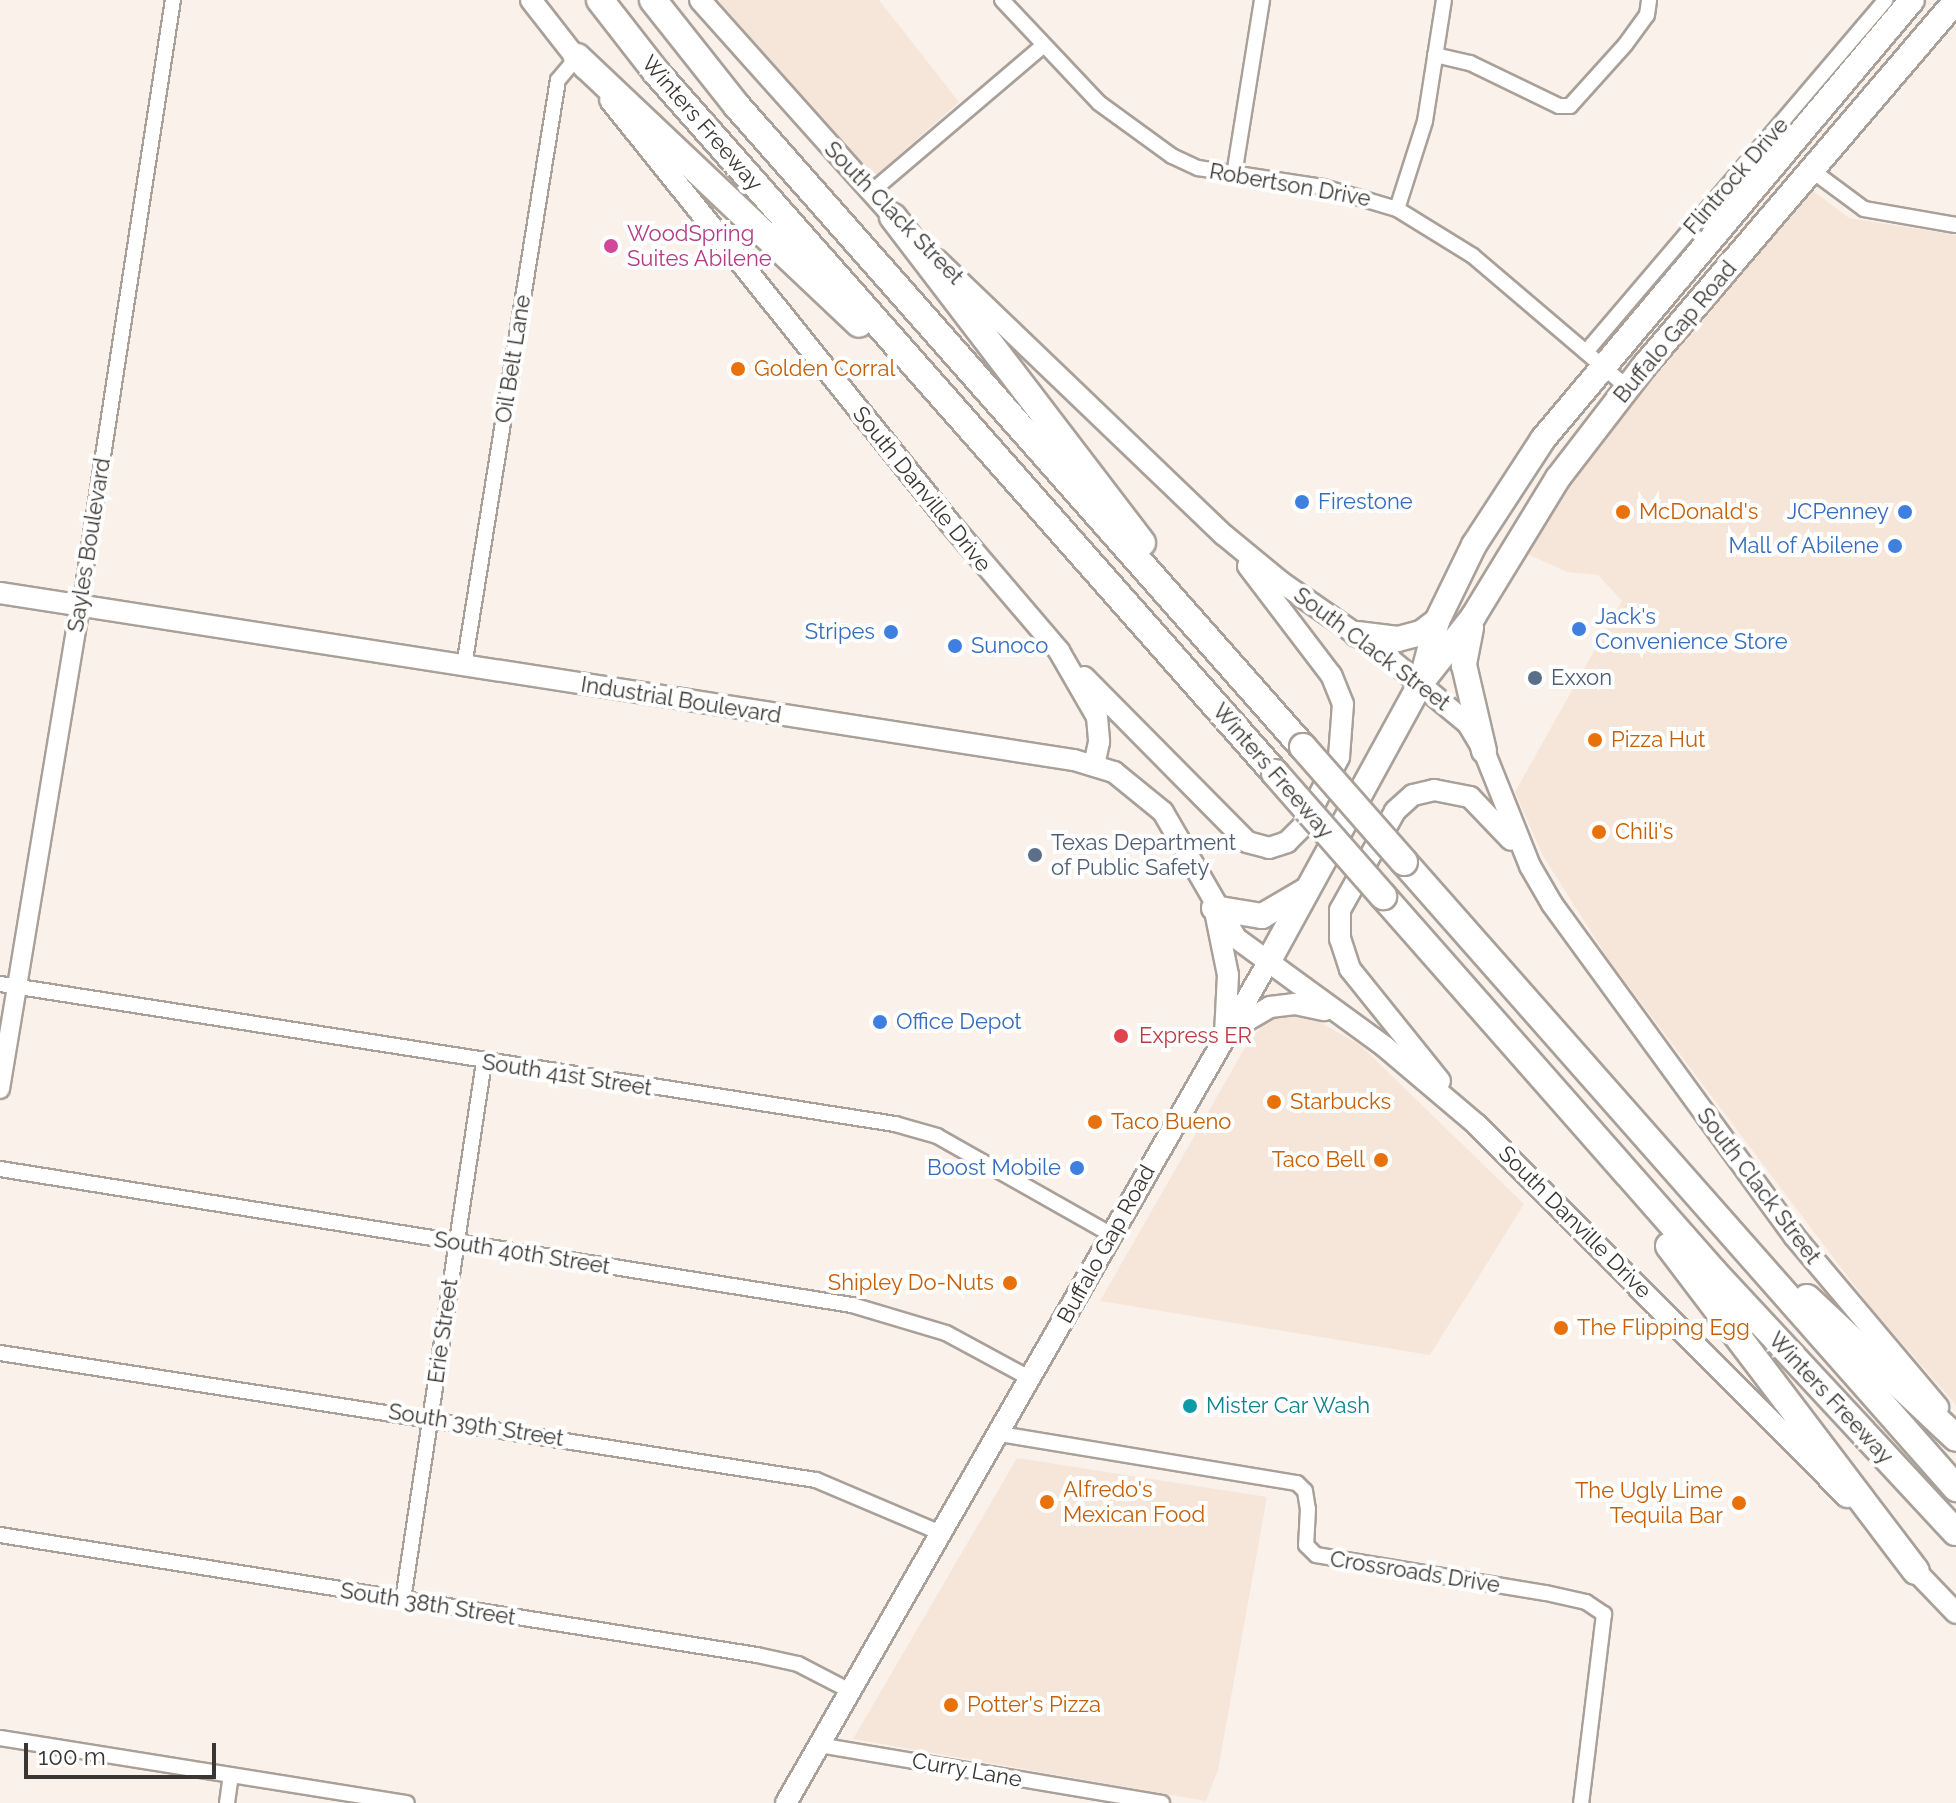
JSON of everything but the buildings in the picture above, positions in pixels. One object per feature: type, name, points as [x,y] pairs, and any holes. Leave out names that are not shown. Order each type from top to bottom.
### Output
[{"type":"highway","name":"Winters Freeway","points":[[600,0],[656,72],[1714,1272],[1956,1532]]},
{"type":"highway","name":"Winters Freeway","points":[[653,0],[737,106],[1956,1488]]},
{"type":"highway","points":[[577,57],[955,411]]},
{"type":"highway","points":[[893,217],[1249,688]]},
{"type":"highway","points":[[1532,1065],[1916,1571]]},
{"type":"highway","points":[[1703,1200],[1956,1438]]},
{"type":"main road","name":"South Danville Drive","points":[[531,0],[939,511],[1059,651],[1097,717],[1099,742],[1094,765]]},
{"type":"main road","name":"South Clack Street","points":[[700,0],[893,217],[1224,535],[1451,706],[1484,751],[1530,866],[1794,1236],[1956,1428]]},
{"type":"main road","name":"Buffalo Gap Road","points":[[1421,683],[1437,621],[1474,545],[1514,479],[1595,359],[1810,121],[1912,0]]},
{"type":"main road","name":"Buffalo Gap Road","points":[[786,1803],[1267,964],[1421,683],[1473,617],[1558,478],[1627,387],[1956,1]]},
{"type":"main road","points":[[1810,121],[1801,148],[1810,169]]},
{"type":"main road","points":[[1059,651],[1247,842],[1269,848],[1287,842],[1303,826],[1339,757],[1343,704],[1315,653],[1224,535]]},
{"type":"main road","name":"Industrial Boulevard","points":[[0,593],[1094,765],[1129,780],[1163,812],[1214,908],[1236,938],[1267,964]]},
{"type":"main road","points":[[1473,617],[1464,665],[1484,751]]},
{"type":"main road","points":[[1357,634],[1398,639],[1421,633],[1437,621]]},
{"type":"main road","points":[[1477,1125],[1350,969],[1340,939],[1340,910],[1395,811],[1413,795],[1434,790],[1470,797],[1502,826],[1530,866]]},
{"type":"main road","points":[[1226,1035],[1228,975],[1214,908],[1262,916],[1310,887]]},
{"type":"main road","name":"South Danville Drive","points":[[1267,964],[1340,1015],[1477,1125],[1786,1431],[1956,1613]]},
{"type":"main road","points":[[1226,1035],[1282,1005],[1307,1004],[1340,1015]]},
{"type":"street","name":"Sayles Boulevard","points":[[0,1089],[9,986],[80,606],[173,0]]},
{"type":"street","name":"Robertson Drive","points":[[1002,0],[1043,46],[1134,132],[1198,168],[1323,187],[1397,209],[1473,256],[1627,387]]},
{"type":"street","points":[[1234,175],[1262,0]]},
{"type":"street","points":[[1397,209],[1418,153],[1444,0]]},
{"type":"street","points":[[1435,55],[1470,63],[1559,106],[1570,106],[1625,45],[1647,15],[1649,0]]},
{"type":"street","name":"Flintrock Drive","points":[[1595,359],[1886,0]]},
{"type":"street","points":[[870,193],[1043,46]]},
{"type":"street","name":"Oil Belt Lane","points":[[464,666],[558,80],[577,57]]},
{"type":"street","points":[[1810,169],[1864,209],[1956,225]]},
{"type":"street","name":"South 41st Street","points":[[9,986],[895,1124],[937,1136],[1110,1234]]},
{"type":"street","name":"Erie Street","points":[[403,1600],[484,1062]]},
{"type":"street","name":"South 40th Street","points":[[0,1169],[904,1317],[1031,1379]]},
{"type":"street","name":"South 39th Street","points":[[0,1353],[816,1480],[941,1533]]},
{"type":"street","name":"Crossroads Drive","points":[[1000,1434],[1297,1483],[1305,1491],[1308,1509],[1306,1545],[1316,1555],[1586,1602],[1604,1614],[1581,1803]]},
{"type":"street","name":"South 38th Street","points":[[0,1535],[757,1655],[798,1664],[850,1691]]},
{"type":"street","points":[[0,1738],[407,1803]]},
{"type":"street","name":"Curry Lane","points":[[819,1745],[1162,1803]]},
{"type":"street","points":[[227,1803],[231,1775]]},
{"type":"shaded area","points":[[718,0],[879,0],[959,102],[873,178]]},
{"type":"shaded area","points":[[1808,187],[1849,218],[1956,235],[1956,1405],[1869,1305],[1609,960],[1543,856],[1515,792],[1622,601],[1598,575],[1567,572],[1523,552],[1615,423]]},
{"type":"shaded area","points":[[1285,1015],[1309,1016],[1360,1045],[1524,1204],[1430,1355],[1100,1301],[1247,1044],[1265,1023]]},
{"type":"shaded area","points":[[1017,1458],[1267,1497],[1218,1770],[1206,1801],[853,1739]]},
{"type":"place","name":"WoodSpring Suites Abilene","points":[[611,246]]},
{"type":"place","name":"Golden Corral","points":[[738,369]]},
{"type":"place","name":"Firestone","points":[[1302,502]]},
{"type":"place","name":"McDonald's","points":[[1623,512]]},
{"type":"place","name":"JCPenney","points":[[1905,512]]},
{"type":"place","name":"Mall of Abilene","points":[[1895,546]]},
{"type":"place","name":"Jack's Convenience Store","points":[[1579,629]]},
{"type":"place","name":"Stripes","points":[[891,632]]},
{"type":"place","name":"Sunoco","points":[[955,646]]},
{"type":"place","name":"Exxon","points":[[1535,678]]},
{"type":"place","name":"Pizza Hut","points":[[1595,740]]},
{"type":"place","name":"Chili's","points":[[1599,832]]},
{"type":"place","name":"Texas Department of Public Safety","points":[[1035,855]]},
{"type":"place","name":"Office Depot","points":[[880,1022]]},
{"type":"place","name":"Express ER","points":[[1121,1036]]},
{"type":"place","name":"Starbucks","points":[[1274,1102]]},
{"type":"place","name":"Taco Bueno","points":[[1095,1122]]},
{"type":"place","name":"Taco Bell","points":[[1381,1160]]},
{"type":"place","name":"Boost Mobile","points":[[1077,1168]]},
{"type":"place","name":"Shipley Do-Nuts","points":[[1010,1283]]},
{"type":"place","name":"The Flipping Egg","points":[[1561,1328]]},
{"type":"place","name":"Mister Car Wash","points":[[1190,1406]]},
{"type":"place","name":"Alfredo's Mexican Food","points":[[1047,1502]]},
{"type":"place","name":"The Ugly Lime Tequila Bar","points":[[1739,1503]]},
{"type":"place","name":"Potter's Pizza","points":[[951,1705]]}]
